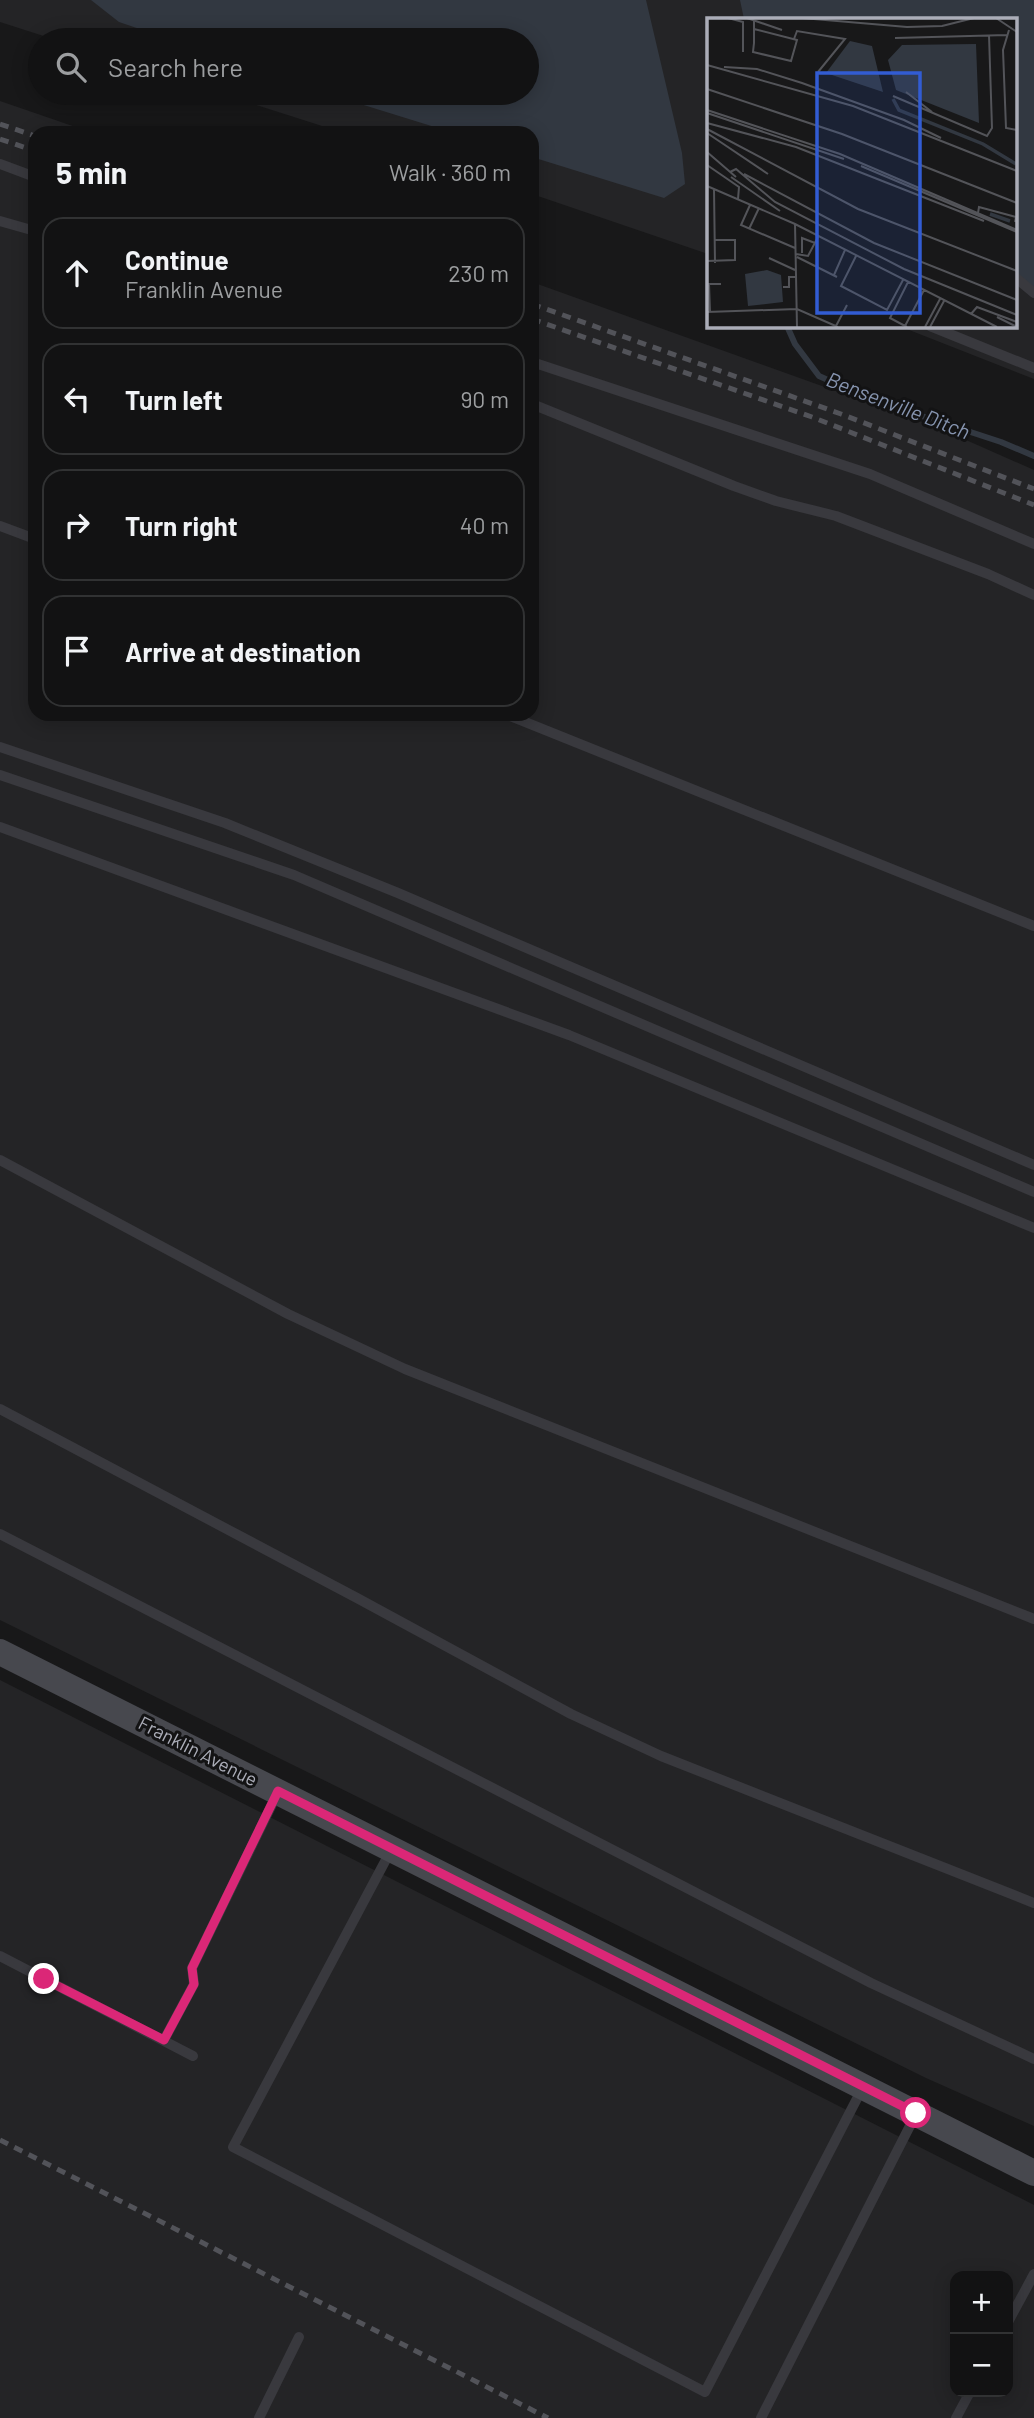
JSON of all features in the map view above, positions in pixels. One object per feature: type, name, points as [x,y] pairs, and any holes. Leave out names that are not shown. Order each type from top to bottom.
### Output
[{"type":"main road","name":"Franklin Avenue","points":[[2,1656],[278,1791],[1034,2173]]},
{"type":"lane","points":[[0,164],[28,174]]},
{"type":"lane","points":[[0,221],[28,229]]},
{"type":"lane","points":[[1016,278],[1034,293]]},
{"type":"lane","points":[[932,327],[1034,368]]},
{"type":"lane","points":[[539,364],[870,474],[1034,544]]},
{"type":"lane","points":[[539,407],[734,486],[776,501],[836,516],[988,574],[1034,595]]},
{"type":"lane","points":[[0,526],[28,536]]},
{"type":"lane","points":[[522,721],[1034,926]]},
{"type":"lane","points":[[0,747],[225,823],[398,893],[1034,1165]]},
{"type":"lane","points":[[0,775],[294,875],[1034,1192]]},
{"type":"lane","points":[[0,827],[569,1035],[1034,1228]]},
{"type":"lane","points":[[0,1160],[288,1314],[405,1369],[1034,1619]]},
{"type":"lane","points":[[0,1409],[571,1714],[661,1756],[1034,1903]]},
{"type":"lane","points":[[0,1534],[871,1983],[1034,2059]]},
{"type":"lane","points":[[164,2040],[194,1984],[192,1968],[278,1791]]},
{"type":"lane","points":[[391,1848],[233,2147],[705,2392],[863,2086]]},
{"type":"lane","points":[[0,1956],[192,2056]]},
{"type":"lane","points":[[761,2418],[916,2113]]},
{"type":"lane","points":[[1013,2313],[1034,2274]]},
{"type":"lane","points":[[259,2418],[299,2337]]},
{"type":"lane","points":[[956,2418],[968,2397]]},
{"type":"shaded area","points":[[0,0],[1034,0],[1034,379],[902,327],[1016,327],[1016,18],[707,18],[707,254],[539,196],[539,126],[322,126],[256,105],[539,105],[539,28],[28,28],[28,31],[0,22]]},
{"type":"shaded area","points":[[91,0],[646,0],[682,153],[685,184],[664,198],[539,159],[539,126],[431,126],[364,105],[539,105],[539,28],[137,28],[119,22]]},
{"type":"shaded area","points":[[740,0],[1034,0],[1034,289],[1016,282],[1016,18],[744,18]]},
{"type":"shaded area","points":[[0,101],[73,126],[28,126],[28,721],[539,721],[539,285],[939,428],[1034,470],[1034,2126],[926,2078],[0,1620]]},
{"type":"shaded area","points":[[0,1680],[1034,2205],[1034,2418],[0,2418]]},
{"type":"waterway","name":"Bensenville Ditch","points":[[787,327],[795,344],[819,376],[870,399],[1001,442],[1034,456]]},
{"type":"railway","points":[[0,124],[28,134]]},
{"type":"railway","points":[[0,139],[28,149]]},
{"type":"railway","points":[[539,306],[841,414],[1034,489]]},
{"type":"railway","points":[[539,321],[812,417],[1034,505]]},
{"type":"railway","points":[[0,2140],[548,2418]]},
{"type":"route","points":[[44,1979],[164,2040],[194,1984],[192,1968],[278,1791],[916,2113]]}]
